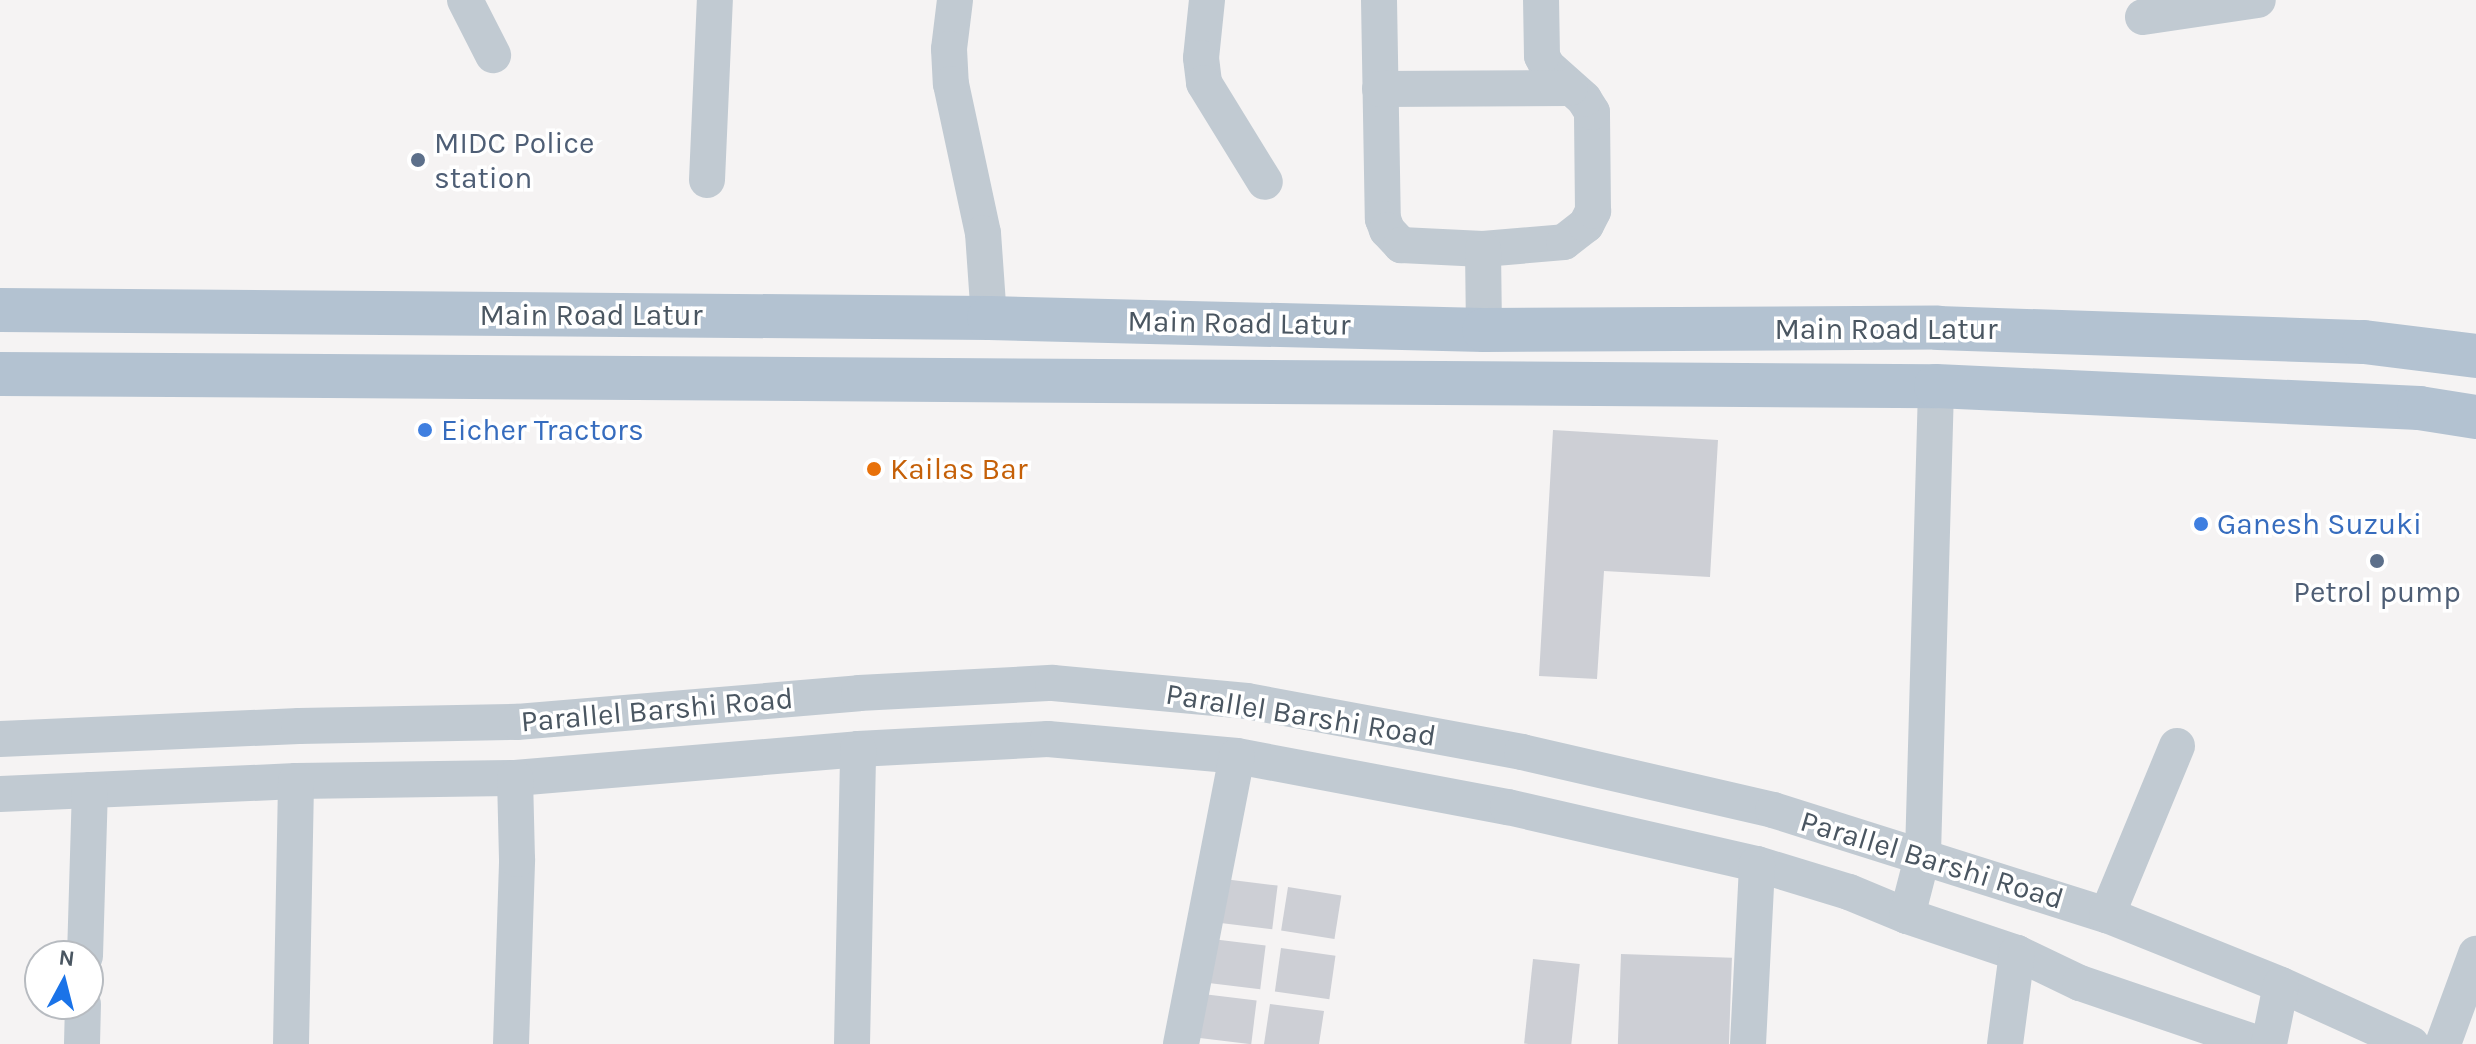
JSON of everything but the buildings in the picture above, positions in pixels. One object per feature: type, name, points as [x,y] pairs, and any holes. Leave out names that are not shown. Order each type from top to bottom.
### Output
[{"type":"main road","name":"Main Road Latur","points":[[0,310],[1241,321],[1484,330],[1938,328],[2364,342],[2476,356]]},
{"type":"main road","name":"Main Road Latur","points":[[0,374],[1936,386],[2419,408],[2476,417]]},
{"type":"street","points":[[465,0],[493,55]]},
{"type":"street","points":[[707,180],[715,0]]},
{"type":"street","points":[[955,0],[949,49],[951,84],[983,233],[989,318]]},
{"type":"street","points":[[1207,0],[1201,58],[1204,83],[1265,182]]},
{"type":"street","points":[[1379,0],[1383,219],[1393,240],[1401,245],[1483,249],[1564,242],[1586,225],[1593,211],[1595,129],[1592,112],[1547,66],[1542,56],[1541,0]]},
{"type":"street","points":[[2143,17],[2258,0]]},
{"type":"street","points":[[1380,89],[1570,88]]},
{"type":"street","points":[[1483,249],[1484,330]]},
{"type":"street","points":[[1907,916],[1923,854],[1936,386]]},
{"type":"street","name":"Parallel Barshi Road","points":[[0,739],[299,726],[517,722],[859,693],[1053,683],[1247,701],[1507,749],[1773,810],[1923,854],[2107,915],[2281,985],[2411,1044]]},
{"type":"street","points":[[0,794],[296,781],[515,778],[858,749],[1048,739],[1237,756],[1508,807],[1757,864],[1849,892],[1907,916],[2017,953],[2080,983],[2259,1044]]},
{"type":"street","points":[[2107,915],[2177,746]]},
{"type":"street","points":[[852,1044],[858,749]]},
{"type":"street","points":[[1181,1044],[1237,756]]},
{"type":"street","points":[[511,1044],[517,859],[515,778]]},
{"type":"street","points":[[291,1044],[296,781]]},
{"type":"street","points":[[85,940],[90,790]]},
{"type":"street","points":[[1748,1044],[1757,864]]},
{"type":"street","points":[[2005,1044],[2017,953]]},
{"type":"street","points":[[2443,1044],[2476,954]]},
{"type":"street","points":[[2269,1044],[2281,985]]},
{"type":"street","points":[[82,1044],[83,1020]]},
{"type":"place","name":"MIDC Police station","points":[[418,160]]},
{"type":"place","name":"Eicher Tractors","points":[[425,430]]},
{"type":"place","name":"Kailas Bar","points":[[874,469]]},
{"type":"place","name":"Ganesh Suzuki","points":[[2201,524]]},
{"type":"place","name":"Petrol pump","points":[[2377,561]]}]
